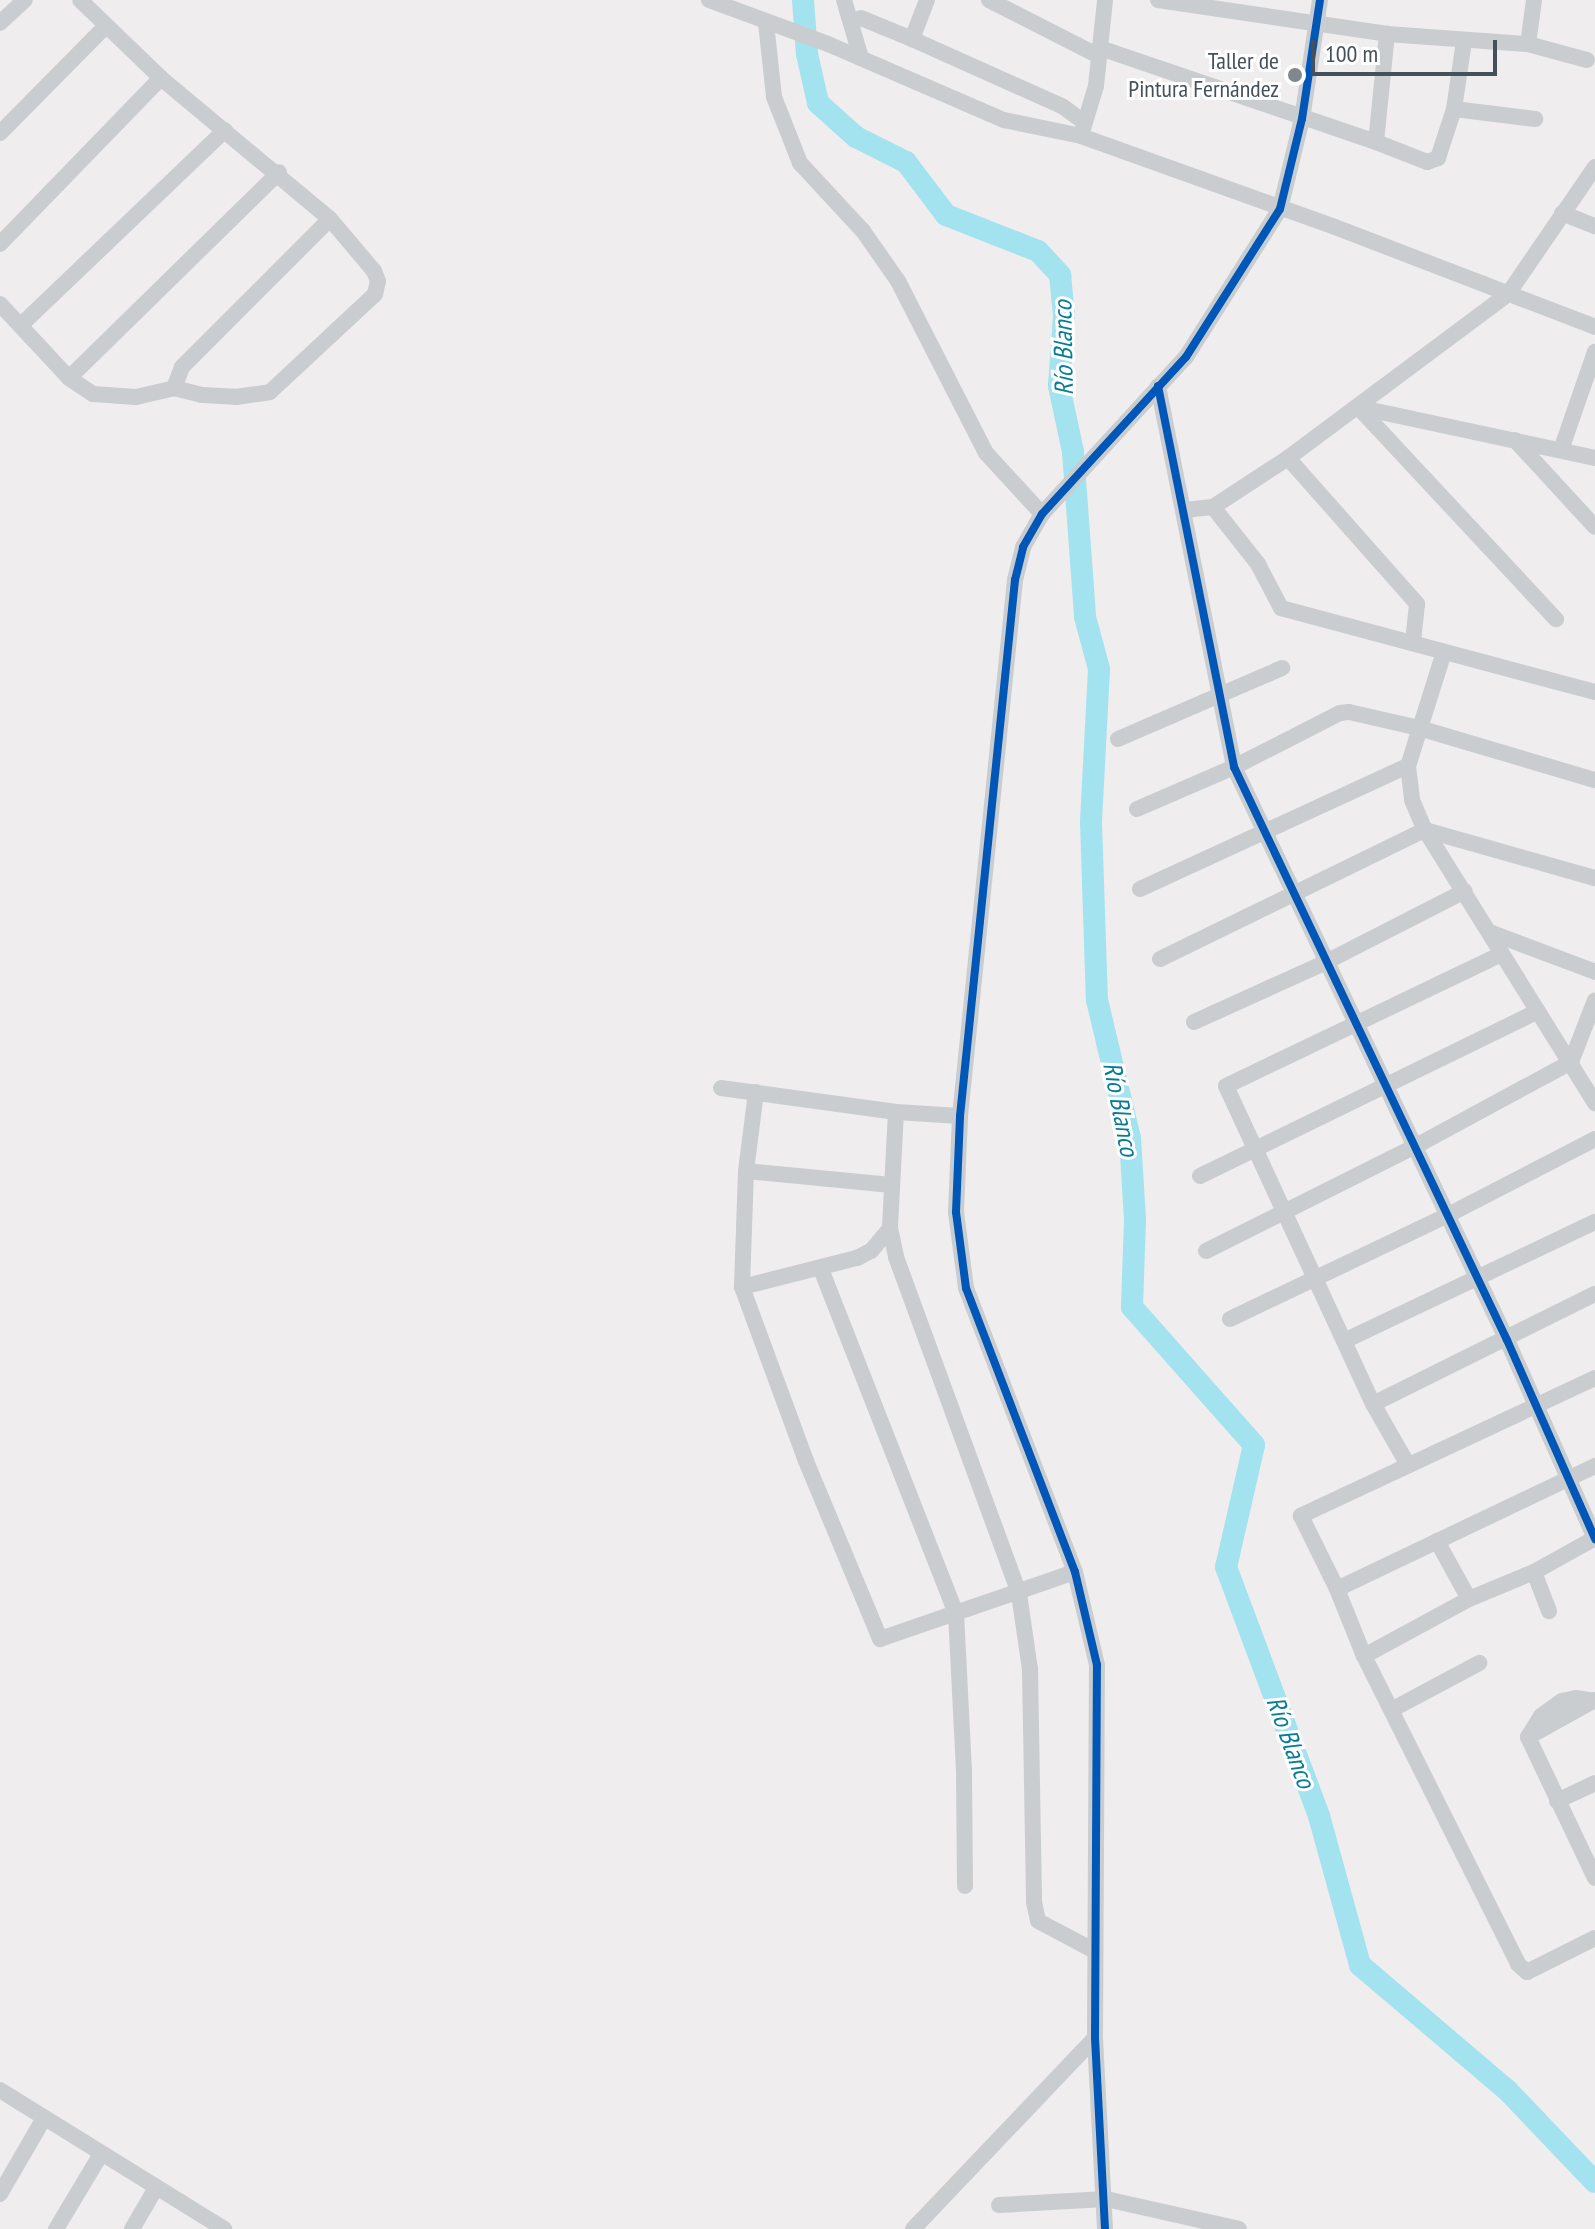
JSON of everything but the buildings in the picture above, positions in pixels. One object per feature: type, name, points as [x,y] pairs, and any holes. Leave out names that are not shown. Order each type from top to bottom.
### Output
[{"type":"street","points":[[0,23],[25,0]]},
{"type":"street","points":[[0,304],[69,378],[93,394],[136,397],[174,388],[236,397],[270,392],[375,294],[378,281],[374,271],[330,219],[279,172],[161,78],[80,0]]},
{"type":"street","points":[[709,0],[828,44],[1004,120],[1082,129],[1280,209],[1595,327]]},
{"type":"street","points":[[844,0],[856,23],[912,39],[1062,106],[1082,129]]},
{"type":"street","points":[[856,0],[861,58]]},
{"type":"street","points":[[912,39],[927,0]]},
{"type":"street","points":[[989,0],[1100,52],[1376,142],[1427,162],[1438,158],[1454,109],[1464,41]]},
{"type":"street","points":[[1082,129],[1096,86],[1105,0]]},
{"type":"street","points":[[1158,0],[1387,34],[1528,44],[1587,60]]},
{"type":"street","points":[[1105,2229],[1106,2199],[1095,2038],[1097,1665],[1075,1572],[966,1288],[956,1212],[960,1116],[1015,580],[1023,547],[1042,514],[1186,357],[1280,209],[1302,119],[1320,0]]},
{"type":"street","points":[[1528,44],[1534,0]]},
{"type":"street","points":[[772,25],[774,97],[800,163],[863,231],[898,281],[986,453],[1042,514]]},
{"type":"street","points":[[0,133],[106,26]]},
{"type":"street","points":[[1376,142],[1387,34]]},
{"type":"street","points":[[0,244],[161,78]]},
{"type":"street","points":[[1454,109],[1535,119]]},
{"type":"street","points":[[21,325],[225,130]]},
{"type":"street","points":[[1184,510],[1213,507],[1288,458],[1508,294],[1595,167]]},
{"type":"street","points":[[69,378],[279,172]]},
{"type":"street","points":[[1562,213],[1595,226]]},
{"type":"street","points":[[174,388],[182,367],[330,219]]},
{"type":"street","points":[[1561,450],[1595,352]]},
{"type":"street","points":[[1158,386],[1184,510],[1217,697],[1234,767],[1324,963],[1507,1340],[1595,1538],[1534,1572],[1469,1599],[1364,1656]]},
{"type":"street","points":[[1357,406],[1595,458]]},
{"type":"street","points":[[1357,406],[1556,619]]},
{"type":"street","points":[[1515,440],[1595,527]]},
{"type":"street","points":[[1288,458],[1417,604],[1413,641]]},
{"type":"street","points":[[1213,507],[1258,564],[1281,608],[1595,692]]},
{"type":"street","points":[[1444,652],[1408,766],[1412,800],[1425,830],[1538,1011],[1582,1056]]},
{"type":"street","points":[[1118,739],[1282,668]]},
{"type":"street","points":[[1137,809],[1234,767],[1340,713],[1419,728],[1595,780]]},
{"type":"street","points":[[1140,889],[1408,766]]},
{"type":"street","points":[[1160,959],[1425,830],[1595,878]]},
{"type":"street","points":[[1194,1022],[1324,963],[1465,891]]},
{"type":"street","points":[[1492,933],[1595,972]]},
{"type":"street","points":[[1408,1465],[1373,1404],[1226,1086],[1502,954]]},
{"type":"street","points":[[1595,1000],[1582,1056],[1595,1103]]},
{"type":"street","points":[[1200,1176],[1538,1011]]},
{"type":"street","points":[[1206,1251],[1414,1147],[1582,1056]]},
{"type":"street","points":[[721,1088],[896,1112],[960,1116]]},
{"type":"street","points":[[756,1092],[746,1171],[742,1287],[806,1461],[880,1639],[1019,1594],[1075,1572]]},
{"type":"street","points":[[896,1112],[890,1228],[896,1257],[1019,1594],[1030,1669],[1034,1902],[1038,1921],[1095,1951]]},
{"type":"street","points":[[1230,1319],[1446,1216],[1595,1139]]},
{"type":"street","points":[[746,1171],[891,1185]]},
{"type":"street","points":[[1344,1341],[1595,1222]]},
{"type":"street","points":[[742,1287],[821,1269],[871,1251],[890,1228]]},
{"type":"street","points":[[821,1269],[956,1613],[964,1770],[965,1886]]},
{"type":"street","points":[[1373,1404],[1595,1294]]},
{"type":"street","points":[[1595,1378],[1301,1516],[1337,1589],[1364,1656],[1518,1964],[1527,1972],[1595,1938]]},
{"type":"street","points":[[1337,1589],[1595,1466]]},
{"type":"street","points":[[1437,1541],[1469,1599]]},
{"type":"street","points":[[1534,1572],[1549,1611]]},
{"type":"street","points":[[1393,1709],[1479,1663]]},
{"type":"street","points":[[1592,1867],[1528,1737],[1595,1700]]},
{"type":"street","points":[[1557,1801],[1595,1783]]},
{"type":"street","points":[[913,2229],[1095,2038]]},
{"type":"street","points":[[0,2090],[213,2226]]},
{"type":"street","points":[[0,2194],[44,2118]]},
{"type":"street","points":[[56,2229],[101,2154]]},
{"type":"street","points":[[132,2229],[156,2188]]},
{"type":"street","points":[[999,2205],[1106,2199],[1239,2229]]},
{"type":"waterway","name":"Río Blanco","points":[[803,0],[807,54],[818,103],[856,137],[906,162],[946,215],[1038,251],[1060,275],[1064,316],[1059,386],[1073,452],[1085,617],[1099,669],[1091,822],[1097,1000],[1130,1138],[1135,1220],[1132,1307],[1254,1445],[1226,1567],[1319,1816],[1360,1965],[1507,2090],[1595,2182]]},
{"type":"cycle path","points":[[1105,2229],[1095,2038],[1097,1665],[1075,1572],[966,1288],[956,1212],[960,1116],[1015,580],[1023,547],[1042,514],[1186,357],[1280,209],[1302,119],[1320,0]]},
{"type":"cycle path","points":[[1158,386],[1234,767],[1507,1340],[1595,1539]]},
{"type":"place","name":"Taller de Pintura Fernández","points":[[1295,75]]}]
